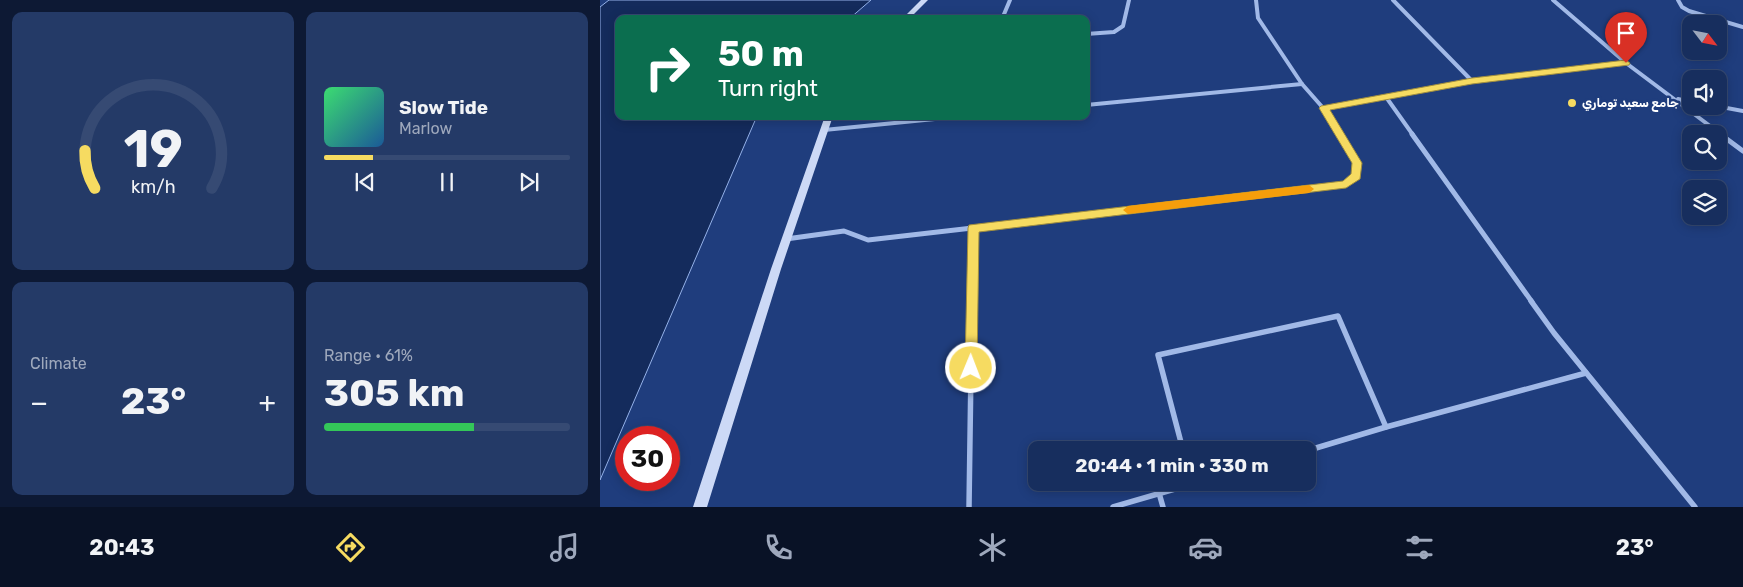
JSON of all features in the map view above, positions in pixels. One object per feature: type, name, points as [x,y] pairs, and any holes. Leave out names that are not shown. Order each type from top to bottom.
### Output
[{"type":"street","points":[[909,15],[925,0]]},
{"type":"street","points":[[1004,15],[1010,0]]},
{"type":"street","points":[[1090,34],[1114,32],[1123,26],[1129,0]]},
{"type":"street","points":[[786,239],[844,231],[868,240],[1346,185],[1356,176],[1357,163],[1324,108],[1302,84],[1258,18],[1256,0]]},
{"type":"street","points":[[1393,0],[1472,81]]},
{"type":"street","points":[[1553,0],[1626,63],[1743,151]]},
{"type":"street","points":[[1678,0],[1689,11],[1743,27]]},
{"type":"street","points":[[1324,108],[1472,81],[1626,63]]},
{"type":"street","points":[[1090,104],[1302,84]]},
{"type":"street","points":[[1386,97],[1554,333],[1695,507]]},
{"type":"street","points":[[1675,98],[1682,100]]},
{"type":"street","points":[[1727,108],[1743,111]]},
{"type":"street","points":[[700,507],[786,239],[828,120]]},
{"type":"street","points":[[824,130],[925,120]]},
{"type":"street","points":[[969,507],[973,228]]},
{"type":"street","points":[[1181,441],[1158,355],[1338,316],[1386,427]]},
{"type":"street","points":[[1316,448],[1586,373]]},
{"type":"street","points":[[1113,507],[1166,491]]},
{"type":"street","points":[[1159,493],[1163,507]]},
{"type":"water","points":[[609,0],[871,0],[854,15],[615,15],[615,120],[755,120],[623,426],[615,426],[615,445],[600,480],[600,7]]},
{"type":"slow traffic","points":[[1128,210],[1309,189]]},
{"type":"place","name":"جامع سعيد توماري","points":[[1572,103]]},
{"type":"route","points":[[971,368],[973,228],[1346,185],[1356,176],[1357,163],[1324,108],[1472,81],[1626,63]]}]
